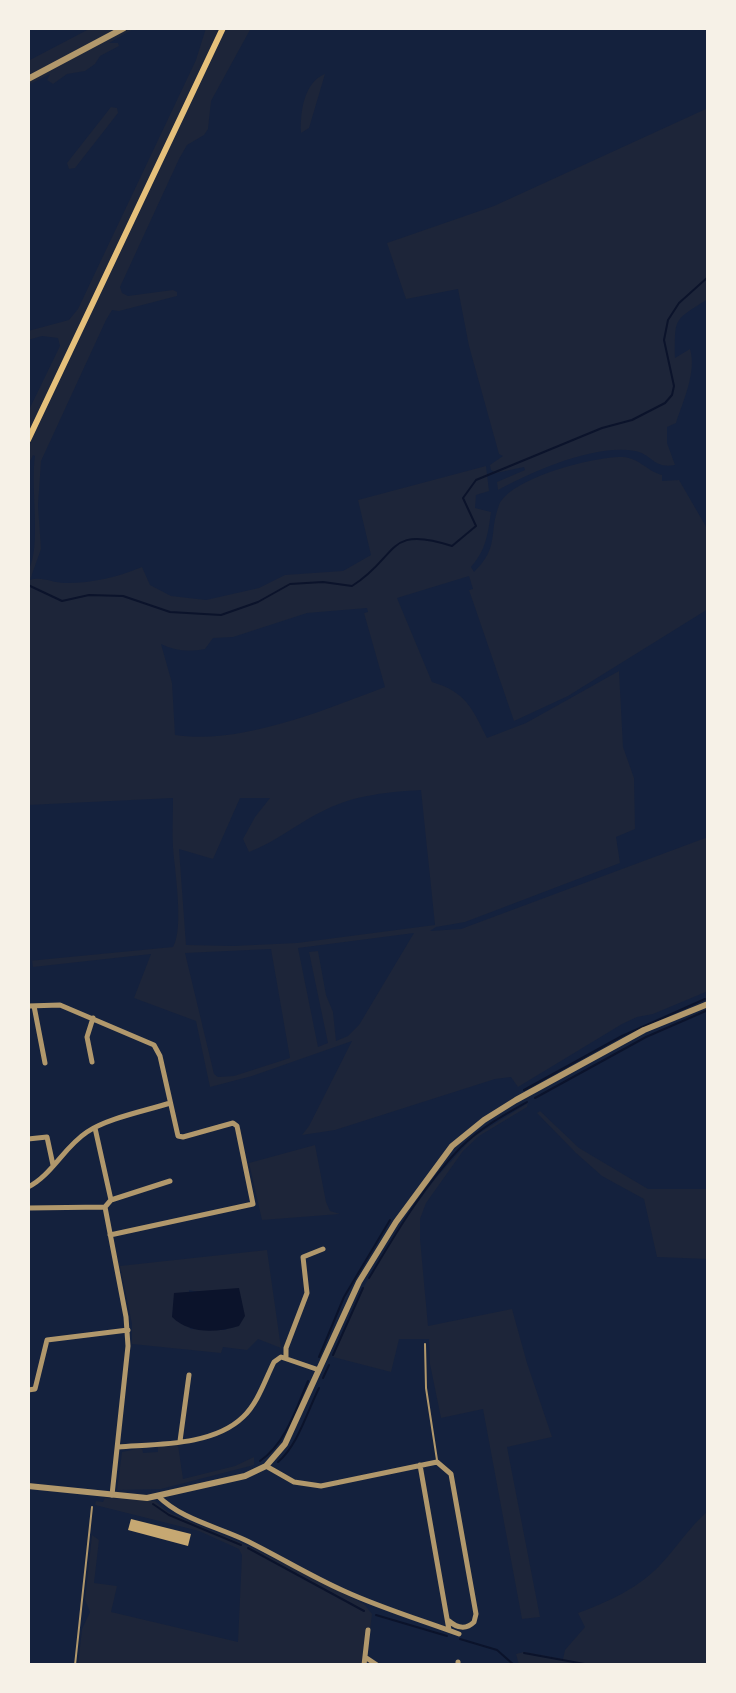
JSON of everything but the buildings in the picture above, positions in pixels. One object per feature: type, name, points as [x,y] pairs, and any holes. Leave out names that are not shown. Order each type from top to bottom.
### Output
[{"type":"main road","points":[[28,440],[223,28]]},
{"type":"street","points":[[28,79],[124,28]]},
{"type":"street","points":[[45,1063],[31,1006],[55,1004],[154,1045],[160,1056],[178,1136],[235,1123],[253,1204],[110,1235]]},
{"type":"street","points":[[28,1486],[112,1496],[158,1496],[245,1476],[266,1466],[285,1444],[367,1269],[400,1216],[452,1146],[484,1120],[516,1100],[632,1036],[708,1004]]},
{"type":"street","points":[[92,1062],[87,1037],[93,1018]]},
{"type":"street","points":[[28,1187],[36,1183],[61,1154],[95,1128],[170,1103]]},
{"type":"street","points":[[95,1128],[111,1200]]},
{"type":"street","points":[[28,1139],[47,1137],[53,1165]]},
{"type":"street","points":[[28,1208],[105,1207],[111,1200],[170,1181]]},
{"type":"street","points":[[105,1207],[128,1330],[112,1496]]},
{"type":"street","points":[[286,1357],[286,1348],[307,1293],[303,1257],[323,1249]]},
{"type":"street","points":[[28,1390],[35,1389],[47,1340],[128,1330]]},
{"type":"street","points":[[118,1447],[180,1441],[217,1432],[240,1419],[257,1397],[274,1362],[286,1357],[319,1370]]},
{"type":"street","points":[[180,1441],[189,1375]]},
{"type":"street","points":[[266,1466],[294,1482],[315,1486],[353,1481],[437,1462],[451,1474],[476,1614],[474,1622],[464,1627],[449,1621]]},
{"type":"street","points":[[420,1465],[449,1630]]},
{"type":"street","points":[[158,1496],[168,1507],[181,1514],[245,1540],[342,1591],[459,1634]]},
{"type":"street","points":[[364,1665],[368,1630]]},
{"type":"street","points":[[365,1657],[377,1665]]},
{"type":"lane","points":[[425,1344],[426,1388],[437,1462]]},
{"type":"lane","points":[[75,1665],[92,1507]]},
{"type":"shaded area","points":[[91,28],[135,28],[109,43],[118,43],[119,46],[100,56],[85,71],[67,74],[53,84],[47,80],[50,74],[28,85],[28,61]]},
{"type":"shaded area","points":[[206,28],[251,28],[211,101],[208,129],[187,145],[179,159],[120,287],[122,293],[128,296],[173,290],[177,296],[119,311],[112,310],[41,461],[38,505],[41,549],[30,580],[86,582],[142,567],[150,585],[171,596],[206,600],[259,588],[285,575],[343,571],[371,555],[358,500],[486,466],[489,491],[476,495],[475,508],[491,512],[483,548],[471,567],[474,572],[487,555],[499,505],[506,495],[555,470],[593,460],[629,458],[662,475],[662,481],[679,480],[708,530],[708,609],[568,696],[514,721],[469,590],[473,589],[469,576],[397,598],[432,682],[453,691],[467,702],[487,738],[526,723],[619,671],[623,747],[634,778],[635,829],[616,837],[620,863],[465,922],[430,931],[461,929],[708,837],[708,991],[622,1024],[518,1087],[511,1077],[495,1079],[335,1130],[302,1135],[352,1041],[252,1076],[210,1087],[196,1021],[134,998],[151,954],[33,967],[32,961],[28,961],[173,947],[176,939],[178,914],[173,798],[28,805],[28,571],[35,533],[35,456],[28,465],[28,412],[60,346],[58,338],[42,336],[28,340],[28,331],[69,320],[78,309],[196,60]],"holes":[[[367,608],[368,612],[364,613],[385,687],[309,715],[254,730],[200,737],[175,735],[172,683],[161,644],[182,650],[205,649],[213,638],[233,637],[307,613]],[[421,790],[435,925],[297,943],[186,945],[179,849],[213,859],[240,798],[270,798],[243,839],[249,852],[336,805],[372,795]],[[414,933],[359,1025],[348,1036],[336,1041],[333,1012],[326,995],[318,951],[309,952],[328,1043],[318,1047],[298,948]],[[271,949],[290,1058],[234,1076],[218,1077],[214,1074],[185,953]]]},
{"type":"shaded area","points":[[325,74],[309,128],[301,133],[301,116],[308,91]]},
{"type":"shaded area","points":[[111,107],[117,108],[118,113],[75,168],[69,169],[67,163]]},
{"type":"shaded area","points":[[708,108],[708,299],[682,317],[676,327],[675,358],[690,349],[692,367],[676,423],[667,427],[667,443],[675,465],[662,465],[635,451],[601,451],[546,467],[498,490],[497,482],[525,470],[524,467],[496,473],[491,470],[490,465],[503,456],[499,454],[469,346],[458,289],[406,299],[387,243],[494,206]]},
{"type":"shaded area","points":[[528,1103],[527,1107],[479,1136],[463,1151],[426,1203],[420,1219],[428,1326],[512,1309],[552,1437],[507,1447],[540,1617],[522,1619],[483,1409],[441,1418],[430,1364],[429,1339],[399,1339],[391,1372],[333,1357],[363,1288],[405,1219],[435,1179],[473,1137]]},
{"type":"shaded area","points":[[540,1111],[579,1148],[648,1189],[708,1189],[708,1259],[657,1257],[644,1199],[602,1176],[537,1113]]},
{"type":"shaded area","points":[[315,1145],[326,1202],[330,1211],[340,1214],[262,1220],[249,1163]]},
{"type":"shaded area","points":[[267,1250],[281,1348],[258,1339],[247,1350],[223,1347],[221,1353],[132,1344],[132,1324],[120,1266]],"holes":[[[189,1290],[242,1301],[226,1330],[190,1329]]]},
{"type":"shaded area","points":[[239,1288],[245,1316],[239,1326],[221,1330],[195,1329],[172,1317],[174,1293]]},
{"type":"shaded area","points":[[178,1445],[183,1479],[235,1466],[254,1457],[254,1465],[161,1489],[117,1490],[122,1452],[142,1448],[143,1453],[158,1452],[158,1447]]},
{"type":"shaded area","points":[[105,1498],[155,1501],[168,1512],[251,1547],[364,1604],[372,1614],[366,1665],[78,1665],[82,1629],[90,1612],[85,1600],[92,1535],[99,1540],[94,1583],[117,1586],[111,1612],[238,1642],[242,1555],[239,1549],[199,1531],[95,1505],[96,1501],[103,1502]]},
{"type":"shaded area","points":[[708,1511],[708,1665],[519,1665],[516,1654],[524,1652],[563,1659],[565,1650],[585,1627],[578,1613],[612,1599],[643,1580]]},
{"type":"waterway","points":[[28,585],[62,601],[89,595],[123,596],[170,612],[221,615],[258,602],[290,584],[323,582],[352,586],[403,541],[430,540],[452,546],[476,526],[463,498],[476,480],[602,428],[632,420],[665,403],[672,395],[674,386],[664,340],[668,320],[679,303],[708,277]]},
{"type":"waterway","points":[[524,1090],[622,1036],[705,999]]},
{"type":"waterway","points":[[535,1098],[646,1037],[708,1010]]},
{"type":"waterway","points":[[369,1278],[411,1210],[461,1147],[492,1122],[527,1102]]},
{"type":"waterway","points":[[319,1357],[344,1297],[390,1220]]},
{"type":"waterway","points":[[333,1355],[363,1288]]},
{"type":"waterway","points":[[323,1378],[329,1365]]},
{"type":"waterway","points":[[260,1461],[277,1445],[308,1381]]},
{"type":"waterway","points":[[278,1462],[297,1437],[319,1388]]},
{"type":"waterway","points":[[153,1504],[169,1515],[241,1545]]},
{"type":"waterway","points":[[248,1548],[364,1611]]},
{"type":"waterway","points":[[376,1615],[447,1636]]},
{"type":"waterway","points":[[460,1639],[497,1650],[514,1665]]},
{"type":"waterway","points":[[524,1653],[590,1665]]}]
